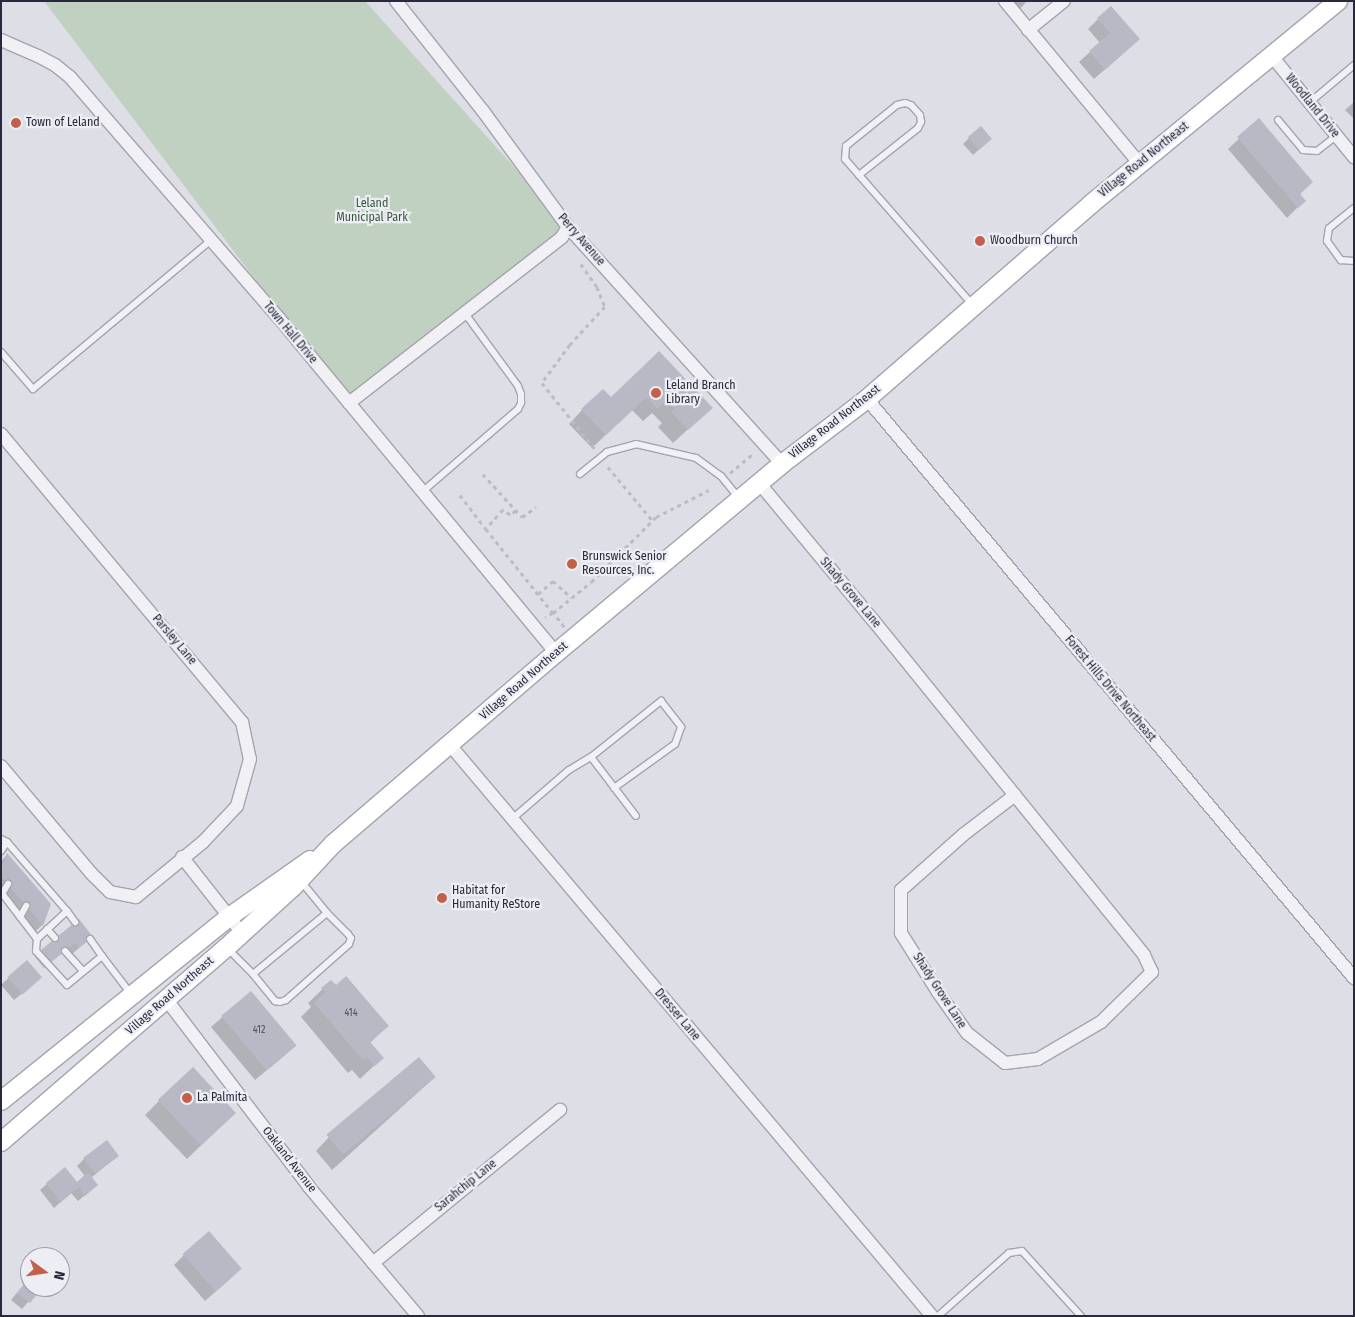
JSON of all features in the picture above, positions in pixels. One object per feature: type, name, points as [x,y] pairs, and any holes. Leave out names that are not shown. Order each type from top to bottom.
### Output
[{"type":"main road","name":"Village Road Northeast","points":[[1,1102],[229,917],[334,844],[556,653],[782,464],[867,399],[1140,164],[1271,56],[1327,5]]},
{"type":"main road","name":"Village Road Northeast","points":[[1,1142],[242,933],[300,880],[334,844]]},
{"type":"street","name":"Perry Avenue","points":[[396,1],[483,111],[568,227],[782,464]]},
{"type":"street","points":[[1005,1],[1140,164]]},
{"type":"street","points":[[1028,30],[1064,1]]},
{"type":"street","name":"Town Hall Drive","points":[[1,40],[55,65],[70,77],[349,403],[556,653]]},
{"type":"street","name":"Woodland Drive","points":[[1271,56],[1354,157]]},
{"type":"street","points":[[349,403],[562,237],[568,227]]},
{"type":"street","name":"Forest Hills Drive Northeast","points":[[867,399],[1354,978]]},
{"type":"street","name":"Parsley Lane","points":[[1,434],[242,722],[250,759],[237,806],[203,842],[136,897],[110,892],[91,873],[1,766]]},
{"type":"street","name":"Shady Grove Lane","points":[[760,484],[1015,795],[1144,955],[1152,972],[1101,1022],[1038,1059],[1005,1063],[967,1033],[938,992],[901,932],[901,890],[964,834],[1015,795]]},
{"type":"street","name":"Dresser Lane","points":[[450,745],[932,1316]]},
{"type":"street","points":[[182,858],[242,933]]},
{"type":"street","name":"Oakland Avenue","points":[[166,999],[309,1187],[418,1316]]},
{"type":"street","name":"Sarahchip Lane","points":[[373,1263],[560,1110]]},
{"type":"lane","points":[[1309,103],[1354,65]]},
{"type":"lane","points":[[859,175],[918,128],[921,122],[920,115],[911,105],[905,103],[897,105],[846,146],[845,159],[973,306]]},
{"type":"lane","points":[[1278,120],[1303,150],[1317,151],[1336,136]]},
{"type":"lane","points":[[1354,208],[1329,228],[1327,242],[1341,260],[1354,260]]},
{"type":"lane","points":[[1,352],[33,389],[211,240]]},
{"type":"lane","points":[[422,492],[518,408],[521,403],[521,394],[518,386],[464,312]]},
{"type":"lane","points":[[580,474],[607,452],[636,444],[696,458],[721,476],[741,500]]},
{"type":"lane","points":[[512,819],[569,770],[591,757],[660,702],[681,727],[675,744],[614,788]]},
{"type":"lane","points":[[591,757],[636,816]]},
{"type":"lane","points":[[1,852],[4,841]]},
{"type":"lane","points":[[4,841],[19,861],[40,880],[75,922]]},
{"type":"lane","points":[[36,887],[40,880]]},
{"type":"lane","points":[[226,947],[253,974],[275,1001],[280,1002],[286,1000],[350,944],[351,938],[348,934],[327,913],[300,880]]},
{"type":"lane","points":[[8,884],[2,893],[37,939]]},
{"type":"lane","points":[[20,917],[26,906]]},
{"type":"lane","points":[[67,911],[37,939],[36,951],[67,985],[102,956]]},
{"type":"lane","points":[[253,974],[327,913]]},
{"type":"lane","points":[[47,929],[55,938]]},
{"type":"lane","points":[[90,940],[131,995]]},
{"type":"lane","points":[[65,951],[83,971]]},
{"type":"lane","points":[[938,1316],[1009,1253],[1022,1251],[1080,1316]]},
{"type":"path","points":[[578,259],[597,288],[605,307],[570,345],[542,383],[595,448]]},
{"type":"path","points":[[728,474],[742,465],[763,443]]},
{"type":"path","points":[[608,467],[653,521]]},
{"type":"path","points":[[483,474],[522,517],[536,507]]},
{"type":"path","points":[[553,613],[572,598],[656,517],[709,490]]},
{"type":"path","points":[[460,495],[573,639]]},
{"type":"path","points":[[486,529],[503,510],[510,515],[516,511]]},
{"type":"path","points":[[538,594],[553,582],[572,598]]},
{"type":"green space","name":"Leland Municipal Park","points":[[44,1],[365,1],[568,227],[349,403]]},
{"type":"building","points":[[1111,6],[1140,39],[1105,70],[1089,51],[1110,33],[1097,18]]},
{"type":"building","points":[[1259,118],[1313,182],[1300,194],[1306,201],[1298,208],[1237,137]]},
{"type":"building","points":[[981,126],[992,139],[979,150],[968,137]]},
{"type":"building","name":"Leland Branch Library","points":[[659,351],[713,408],[688,430],[671,412],[675,409],[666,400],[657,409],[647,397],[606,435],[581,409],[603,389],[611,397]]},
{"type":"building","points":[[7,853],[51,904],[43,926],[1,876],[1,868]]},
{"type":"building","points":[[79,919],[93,937],[79,948],[75,943],[51,962],[41,950]]},
{"type":"building","points":[[27,960],[42,977],[22,994],[7,977]]},
{"type":"building","points":[[346,976],[389,1026],[370,1042],[384,1058],[375,1066],[367,1057],[363,1060],[314,1003],[325,993],[321,988],[331,980],[336,985]]},
{"type":"building","points":[[251,991],[297,1045],[267,1070],[221,1016]]},
{"type":"building","points":[[419,1057],[436,1077],[343,1155],[326,1135]]},
{"type":"building","points":[[193,1067],[236,1113],[201,1146],[158,1100]]},
{"type":"building","points":[[107,1140],[119,1156],[95,1174],[83,1158]]},
{"type":"building","points":[[65,1167],[77,1182],[88,1172],[98,1185],[85,1196],[79,1187],[61,1202],[46,1183]]},
{"type":"building","points":[[209,1231],[242,1269],[215,1292],[183,1254]]},
{"type":"building","points":[[22,1297],[35,1297],[30,1303]]},
{"type":"place","name":"Town of Leland","points":[[16,123]]},
{"type":"place","name":"Woodburn Church","points":[[980,241]]},
{"type":"place","name":"Leland Branch Library","points":[[656,393]]},
{"type":"place","name":"Brunswick Senior Resources, Inc.","points":[[572,564]]},
{"type":"place","name":"Habitat for Humanity ReStore","points":[[442,898]]},
{"type":"place","name":"La Palmita","points":[[187,1098]]}]
